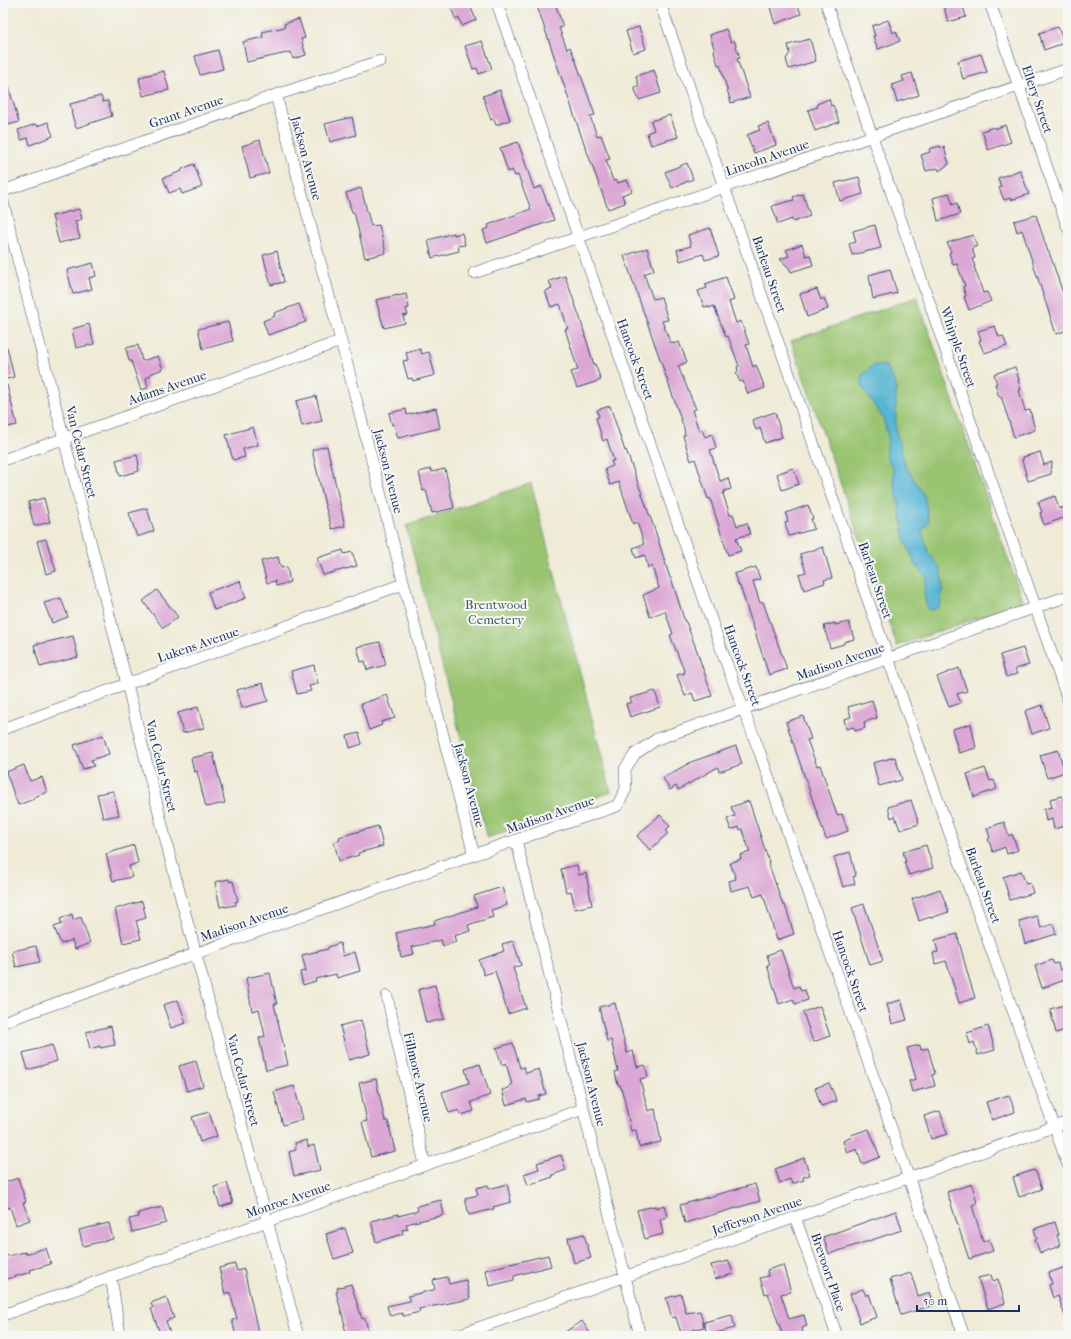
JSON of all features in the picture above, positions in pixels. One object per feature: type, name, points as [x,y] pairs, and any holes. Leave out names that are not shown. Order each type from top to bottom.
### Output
[{"type":"street","name":"Hancock Street","points":[[497,3],[578,238],[964,1336]]},
{"type":"street","name":"Barleau Street","points":[[660,3],[1068,1165]]},
{"type":"street","name":"Whipple Street","points":[[826,3],[1068,700]]},
{"type":"street","name":"Ellery Street","points":[[990,3],[1068,228]]},
{"type":"street","name":"Grant Avenue","points":[[3,191],[276,95],[380,61]]},
{"type":"street","name":"Lincoln Avenue","points":[[474,273],[1068,69]]},
{"type":"street","name":"Jackson Avenue","points":[[276,95],[474,855]]},
{"type":"street","name":"Van Cedar Street","points":[[3,202],[170,857],[298,1336]]},
{"type":"street","name":"Adams Avenue","points":[[3,460],[341,341]]},
{"type":"street","name":"Lukens Avenue","points":[[3,729],[403,584]]},
{"type":"street","name":"Madison Avenue","points":[[3,1022],[516,840],[617,806],[626,789],[625,769],[635,754],[657,739],[1068,596]]},
{"type":"street","name":"Jackson Avenue","points":[[516,840],[640,1336]]},
{"type":"street","name":"Fillmore Avenue","points":[[387,996],[425,1165]]},
{"type":"street","name":"Monroe Avenue","points":[[3,1315],[583,1109]]},
{"type":"street","name":"Jefferson Avenue","points":[[455,1336],[1068,1122]]},
{"type":"street","name":"Brevoort Place","points":[[795,1217],[837,1336]]},
{"type":"street","points":[[111,1276],[120,1336]]},
{"type":"green space","points":[[917,297],[1023,602],[897,646],[791,341]]},
{"type":"green space","name":"Brentwood Cemetery","points":[[531,483],[611,792],[487,838],[406,526]]},
{"type":"water","points":[[874,365],[886,366],[896,385],[896,430],[905,465],[924,495],[929,521],[922,532],[929,554],[940,567],[943,586],[940,606],[933,610],[927,609],[924,594],[926,577],[915,564],[904,537],[900,509],[894,485],[893,469],[886,456],[888,437],[883,418],[862,387],[862,375]]},
{"type":"building","points":[[449,3],[469,3],[476,20],[462,26],[459,18],[456,20]]},
{"type":"building","points":[[536,3],[555,3],[563,27],[559,28],[567,49],[570,47],[574,56],[595,115],[590,116],[597,136],[601,135],[610,159],[606,160],[613,181],[617,180],[618,183],[627,180],[632,191],[622,195],[625,203],[608,209]]},
{"type":"building","points":[[784,3],[797,3],[801,14],[775,24],[770,7]]},
{"type":"building","points":[[943,3],[962,3],[966,17],[948,22]]},
{"type":"building","points":[[299,19],[305,38],[301,39],[306,55],[293,59],[291,52],[247,62],[243,42],[263,37],[262,32],[285,27],[284,24]]},
{"type":"building","points":[[888,20],[893,33],[896,31],[900,41],[878,49],[873,36],[875,36],[872,26]]},
{"type":"building","points":[[639,27],[646,49],[633,53],[626,31]]},
{"type":"building","points":[[1058,27],[1064,43],[1044,50],[1039,33]]},
{"type":"building","points":[[726,29],[731,42],[734,40],[740,58],[737,59],[750,97],[731,103],[720,65],[718,65],[710,35]]},
{"type":"building","points":[[810,39],[816,61],[789,69],[786,59],[790,53],[788,45]]},
{"type":"building","points":[[482,41],[492,69],[479,74],[477,68],[473,69],[465,46]]},
{"type":"building","points":[[218,50],[223,69],[200,75],[195,56]]},
{"type":"building","points":[[981,54],[987,72],[963,79],[958,61]]},
{"type":"building","points":[[654,70],[661,93],[639,100],[634,87],[639,86],[636,76]]},
{"type":"building","points":[[164,71],[169,90],[143,96],[139,79],[141,78],[140,77]]},
{"type":"building","points":[[912,73],[919,95],[897,102],[892,85],[904,81],[902,76]]},
{"type":"building","points":[[3,78],[6,78],[19,122],[8,125],[7,123],[3,124]]},
{"type":"building","points":[[500,90],[510,120],[496,125],[494,119],[491,120],[483,96]]},
{"type":"building","points":[[101,96],[103,102],[108,101],[112,116],[76,128],[70,104]]},
{"type":"building","points":[[829,99],[831,106],[833,105],[839,122],[815,131],[808,110],[818,107],[817,104]]},
{"type":"building","points":[[670,115],[678,137],[651,145],[647,133],[654,130],[651,121]]},
{"type":"building","points":[[352,117],[356,135],[330,142],[325,124]]},
{"type":"building","points":[[48,122],[53,136],[30,145],[28,138],[21,140],[18,130]]},
{"type":"building","points":[[768,123],[776,145],[754,153],[747,135],[760,130],[758,126]]},
{"type":"building","points":[[1005,125],[1011,142],[988,150],[982,131],[994,127],[995,129]]},
{"type":"building","points":[[260,140],[269,173],[250,178],[242,146]]},
{"type":"building","points":[[518,142],[534,189],[541,186],[554,220],[487,243],[483,230],[489,228],[488,225],[531,209],[518,175],[515,176],[512,170],[508,172],[500,148]]},
{"type":"building","points":[[940,146],[941,148],[944,147],[949,164],[939,171],[938,168],[926,171],[921,155],[930,152],[929,149]]},
{"type":"building","points":[[687,163],[693,179],[672,188],[665,172]]},
{"type":"building","points":[[194,164],[202,187],[182,194],[180,189],[169,193],[163,178],[182,171],[182,169]]},
{"type":"building","points":[[1020,170],[1029,194],[1011,200],[1010,198],[1004,200],[999,188],[1001,187],[998,178]]},
{"type":"building","points":[[859,177],[863,194],[840,201],[835,183]]},
{"type":"building","points":[[361,188],[371,226],[379,225],[386,253],[365,258],[354,212],[352,212],[346,193]]},
{"type":"building","points":[[949,193],[953,205],[957,203],[960,214],[938,221],[933,198]]},
{"type":"building","points":[[803,194],[810,216],[793,222],[792,219],[778,224],[772,206],[794,200],[793,197]]},
{"type":"building","points":[[79,209],[82,219],[75,221],[80,238],[59,243],[52,216]]},
{"type":"building","points":[[1036,215],[1068,308],[1068,330],[1056,334],[1022,230],[1017,232],[1014,221]]},
{"type":"building","points":[[875,225],[881,248],[852,255],[849,244],[856,242],[853,231]]},
{"type":"building","points":[[710,228],[719,256],[705,260],[703,254],[680,261],[677,250],[691,246],[688,235]]},
{"type":"building","points":[[454,233],[454,235],[462,233],[465,245],[458,246],[459,251],[432,258],[428,240]]},
{"type":"building","points":[[973,235],[977,246],[972,248],[975,258],[972,259],[983,293],[987,292],[991,301],[969,310],[964,297],[966,296],[963,287],[965,286],[957,264],[953,265],[949,253],[951,252],[947,243]]},
{"type":"building","points":[[802,244],[806,256],[810,255],[813,265],[791,272],[780,259],[789,256],[786,250]]},
{"type":"building","points":[[647,248],[654,270],[644,274],[653,299],[661,297],[668,320],[662,321],[670,342],[673,344],[679,342],[687,362],[678,366],[696,409],[692,410],[699,431],[702,430],[705,437],[712,434],[716,448],[710,450],[720,481],[728,478],[731,489],[724,491],[723,494],[730,515],[733,514],[737,526],[747,523],[750,534],[736,538],[741,551],[728,555],[710,498],[708,499],[695,459],[691,461],[683,436],[685,435],[684,428],[624,256]]},
{"type":"building","points":[[277,251],[284,282],[271,285],[263,255]]},
{"type":"building","points":[[93,263],[96,276],[89,278],[92,289],[73,294],[67,270]]},
{"type":"building","points":[[890,269],[897,293],[873,299],[869,275]]},
{"type":"building","points":[[565,276],[580,318],[594,365],[595,364],[601,380],[577,388],[571,372],[578,370],[565,329],[568,329],[560,304],[551,307],[545,291],[552,289],[549,281]]},
{"type":"building","points":[[726,277],[734,300],[729,302],[736,323],[741,321],[749,344],[746,345],[753,367],[756,365],[765,388],[748,394],[743,381],[740,382],[736,373],[738,371],[737,367],[739,366],[728,336],[726,337],[714,306],[709,308],[708,306],[704,307],[698,291],[707,288],[705,284]]},
{"type":"building","points":[[817,289],[821,300],[824,298],[828,309],[807,317],[800,294]]},
{"type":"building","points":[[406,294],[409,308],[406,309],[408,315],[403,316],[405,323],[384,328],[376,300]]},
{"type":"building","points":[[299,304],[306,322],[268,335],[263,321],[275,316],[274,313]]},
{"type":"building","points":[[228,322],[233,341],[203,349],[198,329]]},
{"type":"building","points":[[89,324],[94,344],[76,348],[72,329]]},
{"type":"building","points":[[995,326],[999,337],[1003,336],[1007,346],[984,353],[979,341],[981,340],[978,331]]},
{"type":"building","points":[[138,345],[142,361],[158,356],[163,369],[150,374],[150,376],[146,378],[148,388],[141,390],[131,361],[129,361],[126,348]]},
{"type":"building","points":[[7,347],[14,377],[3,380],[3,348]]},
{"type":"building","points":[[420,349],[422,354],[429,352],[435,375],[413,381],[412,378],[408,379],[403,361],[408,360],[406,353]]},
{"type":"building","points":[[1015,367],[1025,411],[1030,410],[1035,430],[1014,437],[1001,396],[999,397],[994,374]]},
{"type":"building","points":[[3,385],[7,385],[17,425],[3,428]]},
{"type":"building","points":[[316,396],[322,421],[302,426],[296,401]]},
{"type":"building","points":[[610,406],[625,451],[626,450],[656,533],[685,622],[697,651],[712,696],[695,701],[692,693],[685,696],[677,675],[685,673],[670,635],[673,634],[665,611],[650,617],[643,595],[659,588],[652,566],[648,568],[645,555],[636,558],[633,548],[644,544],[637,522],[633,524],[619,482],[610,485],[605,469],[613,466],[611,461],[614,461],[607,439],[603,441],[596,418],[599,417],[597,410]]},
{"type":"building","points":[[436,408],[440,428],[398,438],[394,425],[392,425],[389,413],[406,409],[407,415]]},
{"type":"building","points":[[775,412],[782,437],[765,443],[760,428],[756,430],[752,420]]},
{"type":"building","points":[[253,427],[258,445],[243,449],[245,457],[233,460],[226,435]]},
{"type":"building","points":[[327,446],[345,526],[332,529],[312,450]]},
{"type":"building","points":[[1040,452],[1044,465],[1052,462],[1051,474],[1028,481],[1022,460],[1023,457]]},
{"type":"building","points":[[137,455],[139,471],[120,476],[116,460]]},
{"type":"building","points":[[793,468],[799,484],[782,490],[777,474]]},
{"type":"building","points":[[431,469],[432,472],[445,469],[454,508],[432,513],[426,490],[423,491],[419,472]]},
{"type":"building","points":[[1055,496],[1059,509],[1063,507],[1066,517],[1044,525],[1040,513],[1042,512],[1038,502]]},
{"type":"building","points":[[44,498],[50,522],[34,526],[28,502]]},
{"type":"building","points":[[808,505],[813,519],[811,519],[814,529],[789,536],[785,523],[788,522],[786,513]]},
{"type":"building","points":[[147,508],[154,531],[137,537],[129,513]]},
{"type":"building","points":[[46,539],[56,571],[46,574],[37,541]]},
{"type":"building","points":[[823,547],[832,578],[824,580],[825,583],[804,590],[799,574],[806,572],[800,554]]},
{"type":"building","points":[[343,550],[344,554],[352,552],[357,566],[323,575],[317,558]]},
{"type":"building","points":[[278,557],[281,568],[287,567],[290,582],[276,586],[275,581],[267,583],[261,561]]},
{"type":"building","points":[[756,567],[760,579],[753,581],[760,603],[763,602],[787,669],[769,675],[740,586],[734,574]]},
{"type":"building","points":[[240,581],[246,598],[214,610],[208,592]]},
{"type":"building","points":[[157,590],[178,617],[163,628],[143,601]]},
{"type":"building","points":[[61,598],[68,617],[52,623],[44,603]]},
{"type":"building","points":[[849,622],[854,639],[830,648],[824,626],[835,623],[835,625]]},
{"type":"building","points":[[73,636],[78,657],[40,667],[34,645]]},
{"type":"building","points":[[380,642],[386,665],[367,670],[365,661],[361,662],[357,647]]},
{"type":"building","points":[[1023,648],[1029,665],[1015,669],[1017,674],[1006,677],[1000,655]]},
{"type":"building","points":[[314,665],[318,684],[309,686],[311,691],[297,694],[291,671]]},
{"type":"building","points":[[959,668],[967,691],[957,694],[961,703],[949,707],[937,677]]},
{"type":"building","points":[[263,683],[268,701],[242,708],[237,690]]},
{"type":"building","points":[[655,691],[660,707],[630,717],[626,704],[632,702],[630,698]]},
{"type":"building","points":[[387,695],[395,718],[381,722],[382,725],[369,730],[361,704]]},
{"type":"building","points":[[872,700],[877,718],[864,722],[865,728],[855,731],[854,727],[846,729],[844,719],[851,717],[848,707]]},
{"type":"building","points":[[1042,705],[1049,728],[1032,734],[1025,711]]},
{"type":"building","points":[[198,707],[204,728],[183,733],[178,713]]},
{"type":"building","points":[[803,716],[811,739],[807,740],[817,766],[820,765],[837,815],[842,814],[848,831],[826,839],[786,722]]},
{"type":"building","points":[[971,724],[976,748],[959,753],[952,729]]},
{"type":"building","points":[[359,733],[362,744],[350,748],[347,736]]},
{"type":"building","points":[[103,735],[109,754],[91,760],[94,766],[83,769],[74,745]]},
{"type":"building","points":[[736,746],[742,764],[719,772],[718,767],[678,790],[676,786],[670,790],[663,778],[691,762]]},
{"type":"building","points":[[1058,750],[1065,772],[1047,778],[1040,755]]},
{"type":"building","points":[[213,753],[225,803],[206,807],[197,771],[194,772],[191,758]]},
{"type":"building","points":[[895,757],[902,780],[879,786],[873,763]]},
{"type":"building","points":[[24,765],[30,781],[42,777],[47,792],[18,805],[6,772]]},
{"type":"building","points":[[985,768],[990,781],[994,780],[997,789],[974,797],[967,774]]},
{"type":"building","points":[[113,791],[119,815],[103,818],[97,794]]},
{"type":"building","points":[[1062,796],[1064,800],[1068,799],[1068,825],[1054,829],[1052,819],[1046,821],[1044,809],[1052,807],[1050,799]]},
{"type":"building","points":[[911,800],[919,824],[900,830],[895,816],[891,818],[888,807]]},
{"type":"building","points":[[749,801],[768,862],[783,905],[785,905],[794,934],[777,940],[763,894],[754,897],[750,886],[731,891],[729,881],[736,879],[730,863],[741,859],[740,855],[750,852],[742,829],[740,830],[739,827],[731,830],[727,819],[735,816],[731,807]]},
{"type":"building","points":[[660,815],[670,826],[666,830],[668,833],[650,850],[637,836]]},
{"type":"building","points":[[1004,822],[1009,836],[1012,834],[1018,850],[1007,854],[1005,847],[993,852],[988,839],[990,838],[987,828]]},
{"type":"building","points":[[378,826],[383,846],[358,853],[359,855],[339,861],[334,842],[340,840],[339,837]]},
{"type":"building","points":[[134,845],[138,863],[129,866],[132,877],[113,881],[106,854]]},
{"type":"building","points":[[926,845],[933,868],[909,875],[904,862],[906,862],[903,852]]},
{"type":"building","points":[[850,852],[856,876],[853,877],[855,884],[843,887],[834,857]]},
{"type":"building","points":[[577,865],[579,875],[586,873],[592,905],[575,909],[571,891],[566,892],[561,869]]},
{"type":"building","points":[[1021,871],[1026,884],[1030,883],[1033,893],[1010,900],[1003,877]]},
{"type":"building","points":[[229,879],[230,882],[233,881],[238,901],[235,902],[236,905],[220,907],[215,882]]},
{"type":"building","points":[[502,887],[507,905],[491,910],[493,917],[468,925],[470,931],[454,936],[456,942],[443,946],[441,940],[412,947],[414,954],[401,957],[396,933],[435,924],[434,921],[477,907],[474,896]]},
{"type":"building","points":[[940,889],[949,912],[919,921],[912,899]]},
{"type":"building","points":[[142,901],[146,918],[136,921],[141,939],[123,943],[115,909]]},
{"type":"building","points":[[864,904],[883,961],[870,965],[852,908]]},
{"type":"building","points":[[72,914],[73,920],[81,917],[90,943],[75,949],[72,940],[61,944],[54,927],[62,924],[60,919]]},
{"type":"building","points":[[1037,916],[1041,928],[1053,924],[1056,934],[1025,944],[1019,921]]},
{"type":"building","points":[[957,934],[975,998],[959,1003],[946,961],[935,964],[933,953],[938,952],[935,940]]},
{"type":"building","points":[[513,941],[521,965],[513,968],[526,1008],[508,1014],[495,971],[484,975],[479,960],[504,951],[502,944]]},
{"type":"building","points":[[340,943],[343,956],[355,952],[360,971],[337,978],[336,974],[315,979],[316,981],[303,985],[300,972],[306,971],[302,955],[328,949],[328,947]]},
{"type":"building","points":[[36,946],[40,962],[16,967],[12,951]]},
{"type":"building","points":[[781,950],[794,988],[799,986],[801,991],[805,990],[808,1000],[795,1004],[793,999],[779,1004],[767,965],[770,964],[767,955]]},
{"type":"building","points":[[1052,960],[1054,964],[1058,963],[1060,970],[1066,969],[1068,979],[1042,988],[1035,966]]},
{"type":"building","points":[[270,973],[277,1004],[274,1004],[288,1065],[266,1070],[259,1038],[265,1036],[259,1009],[252,1011],[246,978]]},
{"type":"building","points":[[435,985],[444,1019],[426,1023],[418,990]]},
{"type":"building","points":[[178,1000],[186,1023],[171,1028],[163,1005]]},
{"type":"building","points":[[901,1000],[907,1020],[892,1024],[887,1004]]},
{"type":"building","points":[[615,1003],[627,1053],[633,1051],[637,1067],[645,1065],[648,1077],[640,1079],[648,1111],[655,1109],[661,1142],[639,1147],[636,1130],[631,1131],[624,1098],[620,1085],[618,1085],[615,1072],[618,1071],[611,1040],[607,1041],[599,1007]]},
{"type":"building","points":[[1068,1004],[1068,1029],[1056,1033],[1050,1009]]},
{"type":"building","points":[[820,1006],[830,1036],[813,1042],[803,1012]]},
{"type":"building","points":[[361,1020],[370,1054],[349,1060],[340,1026]]},
{"type":"building","points":[[111,1026],[115,1045],[100,1048],[100,1046],[90,1049],[86,1032]]},
{"type":"building","points":[[988,1026],[995,1050],[978,1055],[974,1042],[970,1044],[967,1033]]},
{"type":"building","points":[[513,1043],[520,1068],[524,1067],[526,1073],[539,1069],[546,1094],[539,1096],[539,1099],[527,1102],[526,1099],[506,1105],[502,1090],[509,1088],[509,1086],[512,1085],[506,1063],[502,1065],[496,1048]]},
{"type":"building","points":[[52,1045],[57,1061],[28,1070],[23,1053]]},
{"type":"building","points":[[920,1045],[921,1050],[928,1048],[935,1074],[932,1075],[935,1086],[912,1092],[909,1081],[916,1079],[907,1048]]},
{"type":"building","points":[[196,1061],[203,1086],[187,1091],[179,1066]]},
{"type":"building","points":[[480,1064],[490,1095],[471,1102],[474,1111],[461,1115],[459,1110],[449,1113],[442,1092],[469,1083],[465,1069]]},
{"type":"building","points":[[376,1079],[385,1121],[388,1121],[395,1151],[371,1157],[362,1122],[367,1121],[359,1083]]},
{"type":"building","points":[[829,1083],[837,1101],[821,1106],[815,1088]]},
{"type":"building","points":[[294,1086],[303,1119],[283,1125],[274,1092]]},
{"type":"building","points":[[1009,1095],[1015,1112],[992,1120],[986,1102]]},
{"type":"building","points":[[940,1111],[947,1134],[931,1139],[924,1116]]},
{"type":"building","points":[[209,1112],[217,1136],[200,1142],[192,1117]]},
{"type":"building","points":[[869,1129],[880,1157],[862,1164],[857,1149],[847,1153],[843,1141],[852,1137],[851,1135]]},
{"type":"building","points":[[307,1140],[308,1147],[314,1145],[320,1170],[294,1176],[289,1152],[296,1150],[295,1143]]},
{"type":"building","points":[[561,1155],[566,1170],[552,1175],[553,1177],[528,1185],[524,1174],[539,1169],[537,1163]]},
{"type":"building","points":[[804,1158],[810,1175],[803,1177],[804,1180],[792,1184],[790,1179],[780,1183],[775,1169]]},
{"type":"building","points":[[1034,1170],[1042,1189],[1019,1197],[1013,1177]]},
{"type":"building","points":[[18,1178],[26,1202],[23,1203],[30,1220],[16,1225],[10,1207],[3,1210],[3,1183]]},
{"type":"building","points":[[227,1183],[233,1203],[220,1207],[214,1187]]},
{"type":"building","points":[[507,1184],[511,1202],[493,1207],[494,1209],[469,1215],[465,1198],[478,1195],[476,1188],[488,1185],[489,1189]]},
{"type":"building","points":[[755,1184],[760,1201],[685,1223],[680,1205]]},
{"type":"building","points":[[972,1184],[977,1203],[972,1205],[983,1242],[989,1239],[993,1251],[969,1259],[947,1192]]},
{"type":"building","points":[[441,1200],[444,1215],[406,1224],[408,1229],[402,1230],[403,1234],[376,1242],[371,1221],[398,1214],[398,1216],[418,1211],[417,1206]]},
{"type":"building","points":[[664,1205],[667,1217],[660,1219],[663,1234],[645,1239],[637,1210],[655,1206],[656,1208]]},
{"type":"building","points":[[162,1207],[166,1223],[132,1232],[129,1219],[139,1217],[138,1213]]},
{"type":"building","points":[[896,1211],[902,1230],[829,1254],[823,1237]]},
{"type":"building","points":[[1055,1222],[1059,1235],[1057,1235],[1060,1246],[1040,1253],[1035,1239],[1037,1239],[1034,1229]]},
{"type":"building","points":[[109,1223],[113,1239],[83,1246],[79,1230]]},
{"type":"building","points":[[345,1228],[353,1253],[334,1259],[326,1234]]},
{"type":"building","points":[[584,1234],[591,1258],[574,1263],[568,1238]]},
{"type":"building","points":[[46,1248],[51,1264],[30,1270],[31,1272],[3,1280],[3,1257],[25,1252],[25,1254]]},
{"type":"building","points":[[548,1255],[551,1266],[514,1276],[514,1280],[490,1286],[485,1270]]},
{"type":"building","points":[[729,1261],[733,1274],[715,1279],[711,1265]]},
{"type":"building","points":[[235,1264],[237,1271],[244,1269],[259,1336],[236,1336],[232,1320],[237,1319],[230,1292],[225,1294],[219,1268]]},
{"type":"building","points":[[783,1265],[791,1292],[781,1294],[789,1319],[804,1315],[807,1326],[802,1328],[804,1336],[783,1336],[768,1293],[765,1294],[760,1278],[768,1276],[767,1270]]},
{"type":"building","points":[[1068,1266],[1068,1319],[1066,1319],[1058,1296],[1053,1298],[1049,1285],[1052,1284],[1049,1273]]},
{"type":"building","points":[[911,1273],[918,1296],[930,1292],[934,1305],[901,1315],[890,1279]]},
{"type":"building","points":[[991,1275],[993,1281],[998,1279],[1005,1303],[988,1309],[978,1278]]},
{"type":"building","points":[[447,1277],[449,1284],[466,1280],[470,1299],[419,1309],[420,1312],[403,1316],[402,1313],[390,1316],[387,1306],[410,1301],[408,1296],[433,1290],[435,1289],[433,1280]]},
{"type":"building","points":[[351,1284],[362,1319],[365,1318],[368,1330],[347,1336],[336,1292],[338,1292],[337,1288]]},
{"type":"building","points":[[863,1289],[866,1296],[869,1294],[877,1317],[860,1323],[850,1294]]},
{"type":"building","points":[[681,1294],[686,1313],[700,1311],[704,1327],[681,1333],[676,1317],[672,1318],[666,1298]]},
{"type":"building","points":[[166,1297],[174,1318],[166,1321],[171,1336],[161,1336],[151,1309],[153,1308],[151,1303]]},
{"type":"building","points":[[732,1315],[735,1328],[707,1335],[704,1322]]},
{"type":"building","points":[[582,1321],[592,1336],[559,1336]]}]
